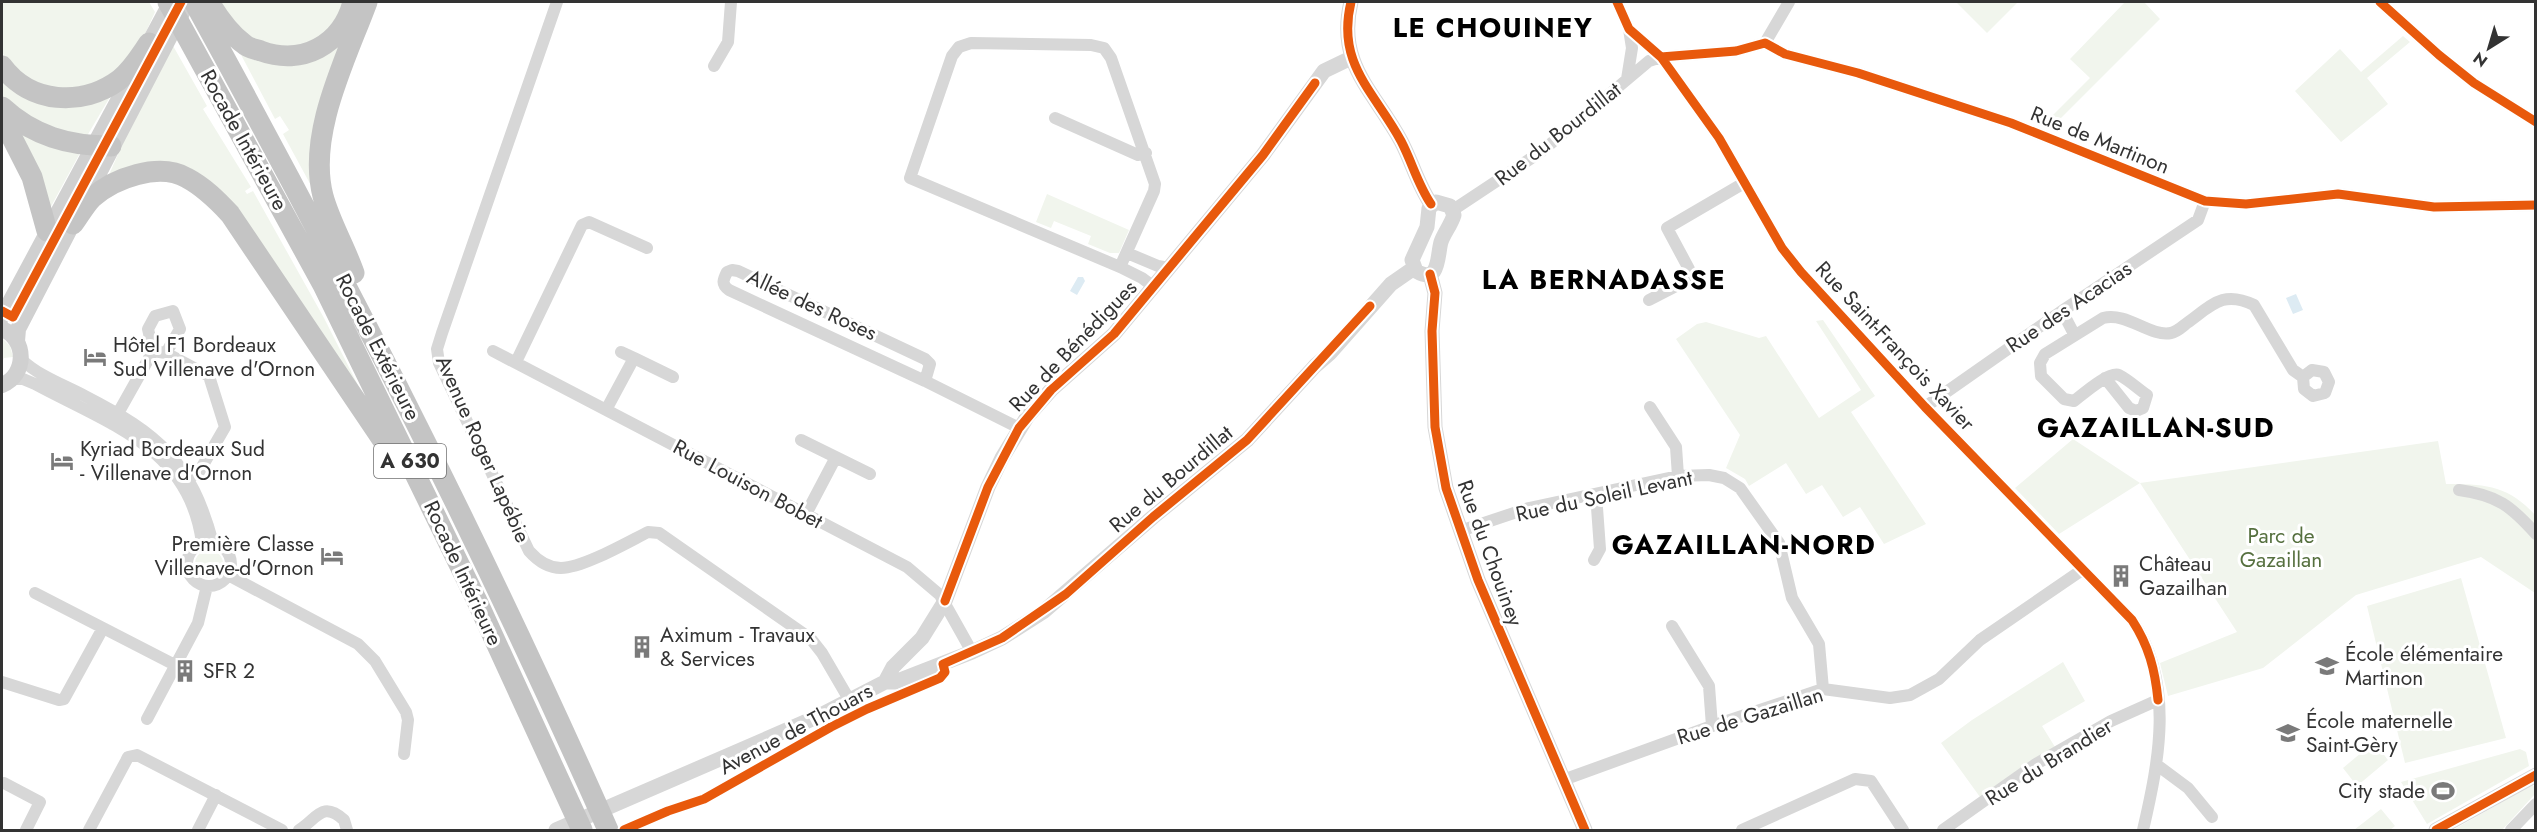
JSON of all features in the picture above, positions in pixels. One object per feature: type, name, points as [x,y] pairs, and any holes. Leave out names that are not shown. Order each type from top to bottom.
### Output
[{"type":"highway","points":[[157,2],[222,100]]},
{"type":"highway","name":"Rocade Intérieure","points":[[170,2],[323,285],[476,599],[582,831]]},
{"type":"highway","name":"Rocade Extérieure","points":[[194,2],[353,298],[496,588],[608,831]]},
{"type":"highway","points":[[209,2],[219,18],[245,46],[275,56],[290,57],[305,55],[332,38],[343,25],[353,2]]},
{"type":"highway","points":[[353,298],[354,273],[323,196],[319,148],[332,99],[366,2]]},
{"type":"highway","points":[[2,66],[16,81],[40,94],[69,98],[87,96],[120,79],[153,50]]},
{"type":"highway","points":[[2,107],[11,116],[42,135],[59,141],[102,146]]},
{"type":"highway","points":[[2,118],[32,177],[47,231]]},
{"type":"highway","points":[[73,224],[91,199],[111,184],[135,174],[158,172],[185,176],[213,195],[230,214],[394,456],[476,599]]},
{"type":"main road","points":[[153,50],[170,2]]},
{"type":"main road","points":[[7,382],[17,373],[21,360],[17,341],[18,329],[73,224],[102,146],[141,61],[153,50],[188,2]]},
{"type":"main road","points":[[2,317],[47,231],[102,146]]},
{"type":"main road","points":[[2,329],[17,341]]},
{"type":"street","name":"Avenue Roger Lapébie","points":[[557,2],[442,333],[437,349],[439,363],[529,551],[534,557],[555,567],[570,567],[648,532],[659,533],[811,639],[822,653],[850,701]]},
{"type":"street","points":[[714,66],[728,42],[731,2]]},
{"type":"street","points":[[1351,2],[1346,32],[1351,58],[1398,136],[1431,204],[1426,227],[1412,260],[1414,268],[1419,273],[1430,274],[1437,267],[1441,242],[1453,219],[1453,210],[1441,202],[1431,204]]},
{"type":"street","name":"Rue Saint-François Xavier","points":[[1617,2],[1629,29],[1632,48],[1628,79]]},
{"type":"street","points":[[1661,57],[1736,51],[1765,43],[1789,2]]},
{"type":"street","points":[[2380,2],[2439,56],[2535,122]]},
{"type":"street","name":"Rue Saint-François Xavier","points":[[1629,29],[1661,57],[1719,138],[1782,248],[1801,272],[1925,407],[2132,620],[2141,634],[2153,663],[2161,738],[2143,831]]},
{"type":"street","points":[[1120,267],[1154,191],[1154,176],[1111,58],[1104,48],[1091,45],[971,43],[959,47],[952,56],[910,178],[1120,267],[1154,287]]},
{"type":"street","name":"Rue de Martinon","points":[[1765,43],[1785,54],[1858,73],[2022,126],[2205,201],[2246,204],[2338,194],[2434,207],[2535,206]]},
{"type":"street","name":"Rue du Bourdillat","points":[[1453,210],[1542,151],[1649,61],[1661,57]]},
{"type":"street","name":"Rue de Bénédigues","points":[[885,682],[893,668],[922,638],[945,601],[988,487],[1019,428],[1051,390],[1110,339],[1263,155],[1324,71],[1351,58]]},
{"type":"street","points":[[1055,118],[1138,155],[1146,153]]},
{"type":"street","points":[[1649,300],[1686,280],[1689,269],[1667,228],[1744,183]]},
{"type":"street","name":"Rue des Acacias","points":[[1925,407],[2198,220],[2205,201]]},
{"type":"street","points":[[516,363],[582,225],[589,222],[647,248]]},
{"type":"street","points":[[1127,253],[1158,267],[1169,268]]},
{"type":"street","name":"Rue du Bourdillat","points":[[972,652],[1002,638],[1043,612],[1247,440],[1315,366],[1330,353],[1391,284],[1414,268]]},
{"type":"street","name":"Allée des Roses","points":[[925,381],[930,364],[925,359],[738,271],[727,272],[723,281],[724,286],[729,290],[925,381],[1019,428]]},
{"type":"street","name":"Rue du Chouiney","points":[[1430,274],[1435,293],[1432,328],[1435,427],[1446,488],[1478,580],[1585,831]]},
{"type":"street","points":[[2105,378],[2074,401],[2064,399],[2041,376],[2040,363],[2045,354],[2103,318],[2113,316],[2161,332],[2172,333],[2220,299],[2230,297],[2254,305],[2294,370],[2303,377]]},
{"type":"street","points":[[115,419],[153,351],[148,329],[155,316],[173,311],[180,329],[166,353]]},
{"type":"street","points":[[2062,311],[2074,334]]},
{"type":"street","points":[[153,351],[166,353],[209,376],[225,427],[205,464],[185,481]]},
{"type":"street","name":"Rue Louison Bobet","points":[[493,351],[907,567],[924,579],[945,601],[972,652]]},
{"type":"street","points":[[621,352],[673,377]]},
{"type":"street","points":[[606,410],[634,358]]},
{"type":"street","points":[[21,360],[115,419]]},
{"type":"street","points":[[7,382],[35,384],[152,437],[168,451],[203,506],[208,543]]},
{"type":"street","points":[[1650,407],[1676,447],[1678,476]]},
{"type":"street","points":[[801,440],[870,474]]},
{"type":"street","points":[[806,514],[836,457]]},
{"type":"street","name":"Rue du Soleil Levant","points":[[1460,531],[1529,508],[1678,476],[1709,475],[1731,481],[1740,488],[1772,532],[1781,551],[1792,598],[1819,644],[1823,689]]},
{"type":"street","points":[[2459,490],[2477,492],[2500,500],[2516,512],[2535,534]]},
{"type":"street","points":[[1594,560],[1600,549],[1596,494]]},
{"type":"street","points":[[208,543],[220,545],[229,555],[228,575],[219,584],[207,586],[192,578],[186,562],[189,554],[208,543]]},
{"type":"street","name":"Rue de Gazaillan","points":[[1563,780],[1823,689],[1890,698],[1910,695],[1939,679],[1980,640],[2082,570]]},
{"type":"street","points":[[228,575],[330,628],[367,651],[406,712],[408,720],[404,754]]},
{"type":"street","points":[[147,719],[198,623],[207,586]]},
{"type":"street","points":[[34,593],[175,665]]},
{"type":"street","points":[[1672,626],[1708,686],[1712,726]]},
{"type":"street","points":[[2,682],[58,700],[64,699],[103,628]]},
{"type":"street","name":"Avenue de Thouars","points":[[556,831],[850,701],[885,682],[895,682],[972,652]]},
{"type":"street","name":"Rue du Brandier","points":[[1943,831],[2060,750],[2111,721],[2158,700]]},
{"type":"street","points":[[89,831],[126,761],[132,756],[143,757],[282,831]]},
{"type":"street","points":[[2157,765],[2188,788],[2211,817]]},
{"type":"street","points":[[2436,831],[2535,775]]},
{"type":"street","points":[[1742,831],[1855,779],[1871,781],[1903,831]]},
{"type":"street","points":[[4,783],[40,802],[26,831]]},
{"type":"street","points":[[198,831],[216,795]]},
{"type":"street","points":[[2511,831],[2535,804]]},
{"type":"street","points":[[299,831],[314,816],[330,811],[344,820],[347,831]]},
{"type":"green space","points":[[2,2],[149,2],[155,12],[134,58],[84,91],[40,88],[9,64],[2,52]]},
{"type":"green space","points":[[218,2],[347,2],[331,32],[297,50],[248,39]]},
{"type":"green space","points":[[1956,2],[2018,2],[1987,33]]},
{"type":"green space","points":[[2125,2],[2144,2],[2160,19],[2051,128],[2044,124],[2090,78],[2070,59]]},
{"type":"green space","points":[[344,32],[314,191],[283,134],[289,130],[280,116],[275,119],[239,51],[266,59]]},
{"type":"green space","points":[[2403,36],[2410,42],[2367,78],[2388,104],[2341,142],[2295,91],[2340,49],[2361,72]]},
{"type":"green space","points":[[172,44],[207,106],[203,109],[251,187],[245,191],[247,194],[253,191],[324,318],[367,403],[205,183],[108,177],[150,82]]},
{"type":"green space","points":[[2,73],[7,80],[110,97],[84,141],[57,134],[2,100]]},
{"type":"green space","points":[[20,131],[80,153],[48,212]]},
{"type":"green space","points":[[1047,194],[1129,230],[1119,253],[1110,253],[1088,244],[1091,236],[1054,221],[1051,228],[1036,222]]},
{"type":"green space","points":[[1823,320],[1875,396],[1851,412],[1926,524],[1884,544],[1860,507],[1843,517],[1822,485],[1806,494],[1786,463],[1749,486],[1745,479],[1726,468],[1740,435],[1676,339],[1697,324],[1706,322],[1759,338],[1766,336],[1819,418],[1861,390],[1816,321]]},
{"type":"green space","points":[[2,338],[10,346],[13,357],[4,358],[2,363]]},
{"type":"green space","points":[[2073,439],[2140,483],[2059,534],[2015,488]]},
{"type":"green space","name":"Parc de Gazaillan","points":[[2438,441],[2446,484],[2495,488],[2515,497],[2535,515],[2535,593],[2481,557],[2356,595],[2263,668],[2168,696],[2160,663],[2237,632],[2140,483]]},
{"type":"green space","points":[[209,550],[219,554],[223,564],[219,574],[209,578],[199,574],[195,564],[199,554]]},
{"type":"green space","points":[[2461,578],[2506,738],[2405,763],[2367,606]]},
{"type":"green space","points":[[2063,662],[2085,701],[2042,726],[2055,747],[1980,797],[1941,743],[1972,720]]},
{"type":"green space","points":[[2374,742],[2388,760],[2357,786],[2343,768]]},
{"type":"green space","points":[[2520,749],[2526,752],[2529,766],[2427,824],[2401,782]]},
{"type":"green space","points":[[2531,783],[2535,788],[2535,794],[2502,830],[2453,830],[2518,793]]},
{"type":"green space","points":[[2381,809],[2395,826],[2390,830],[2354,830]]},
{"type":"shaded area","points":[[1078,277],[1083,277],[1085,281],[1077,295],[1070,291]]},
{"type":"shaded area","points":[[2296,294],[2303,310],[2293,314],[2286,298]]},
{"type":"cycle path","points":[[2,311],[13,317],[181,2]]},
{"type":"cycle path","points":[[1351,2],[1348,24],[1353,60],[1360,76],[1401,141],[1431,204]]},
{"type":"cycle path","points":[[1617,2],[1629,29],[1661,57],[1719,138],[1782,248],[1801,272],[1925,407],[2132,620],[2143,639],[2150,658],[2158,700]]},
{"type":"cycle path","points":[[2380,2],[2474,83],[2536,122]]},
{"type":"cycle path","points":[[1661,57],[1736,51],[1765,43],[1785,54],[1858,73],[2011,123],[2205,201],[2246,204],[2338,194],[2434,207],[2536,205]]},
{"type":"cycle path","points":[[945,601],[988,487],[1019,428],[1051,390],[1114,334],[1263,155],[1315,83]]},
{"type":"cycle path","points":[[1430,274],[1435,293],[1432,331],[1435,427],[1446,488],[1478,580],[1585,830]]},
{"type":"cycle path","points":[[624,830],[668,811],[704,799],[831,727],[940,678],[945,672],[943,664],[1002,638],[1066,594],[1153,517],[1247,440],[1370,306]]},
{"type":"cycle path","points":[[2436,830],[2536,775]]},
{"type":"place","name":"Hôtel F1 Bordeaux Sud Villenave d'Ornon","points":[[95,357]]},
{"type":"place","name":"Kyriad Bordeaux Sud - Villenave d'Ornon","points":[[62,461]]},
{"type":"place","name":"Première Classe Villenave-d'Ornon","points":[[332,556]]},
{"type":"place","name":"Château Gazailhan","points":[[2121,576]]},
{"type":"place","name":"Aximum - Travaux & Services","points":[[642,647]]},
{"type":"place","name":"École élémentaire Martinon","points":[[2327,666]]},
{"type":"place","name":"SFR 2","points":[[185,671]]},
{"type":"place","name":"École maternelle Saint-Gèry","points":[[2288,733]]},
{"type":"place","name":"City stade","points":[[2443,791]]},
{"type":"district","name":"LE CHOUINEY","points":[[1493,28]]},
{"type":"district","name":"LA BERNADASSE","points":[[1604,280]]},
{"type":"district","name":"GAZAILLAN-SUD","points":[[2156,428]]},
{"type":"district","name":"GAZAILLAN-NORD","points":[[1744,545]]}]
